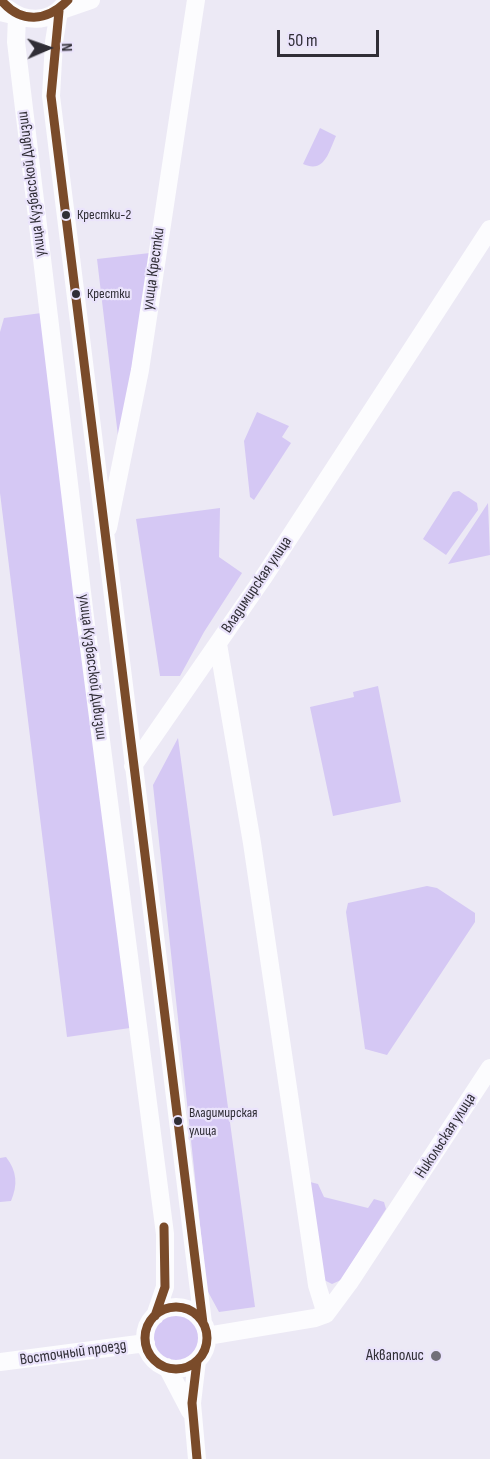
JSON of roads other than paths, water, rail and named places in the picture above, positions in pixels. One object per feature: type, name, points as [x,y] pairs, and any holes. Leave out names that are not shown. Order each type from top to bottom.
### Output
[{"type":"street","points":[[1,0],[9,14],[29,19],[45,18],[64,6],[91,0]]},
{"type":"street","name":"улица Крестки","points":[[105,536],[115,503],[140,370],[196,0]]},
{"type":"street","name":"улица Кузбасской Дивизии","points":[[64,6],[54,42],[51,96],[205,1329],[203,1354],[197,1361],[192,1419],[197,1459]]},
{"type":"street","name":"улица Кузбасской Дивизии","points":[[9,14],[16,42],[45,290],[165,1234],[165,1287],[155,1316],[146,1333],[146,1343],[154,1360],[167,1367],[192,1419]]},
{"type":"street","name":"Владимирская улица","points":[[326,1314],[317,1285],[254,855],[218,644],[490,229]]},
{"type":"street","points":[[133,766],[218,644]]},
{"type":"street","name":"Никольская улица","points":[[326,1314],[490,1068]]},
{"type":"street","points":[[155,1316],[172,1307],[182,1308],[192,1311],[205,1329],[305,1321],[326,1314]]},
{"type":"street","name":"Восточный проезд","points":[[0,1362],[146,1343]]},
{"type":"street","points":[[167,1367],[181,1368],[197,1361]]},
{"type":"place","name":"Крестки-2","points":[[66,215]]},
{"type":"place","name":"Крестки","points":[[76,294]]},
{"type":"place","name":"Владимирская улица","points":[[178,1121]]},
{"type":"place","name":"Акваполис","points":[[436,1356]]}]
